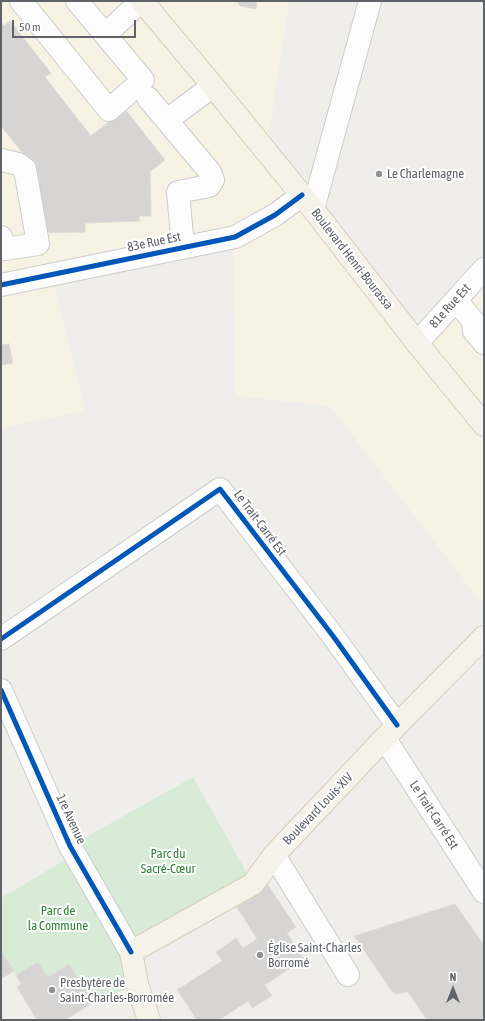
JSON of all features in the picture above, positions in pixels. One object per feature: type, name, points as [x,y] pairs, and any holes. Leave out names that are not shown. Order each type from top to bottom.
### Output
[{"type":"main road","name":"Boulevard Henri-Bourassa","points":[[142,1],[308,202],[417,343],[484,425]]},
{"type":"main road","name":"Boulevard Louis-XIV","points":[[131,952],[253,884],[274,855],[391,732],[484,638]]},
{"type":"main road","points":[[131,952],[137,984],[149,1020]]},
{"type":"street","points":[[21,1],[109,110],[143,80],[77,1]]},
{"type":"street","points":[[105,35],[142,1]]},
{"type":"street","points":[[308,202],[370,1]]},
{"type":"street","points":[[167,120],[213,86]]},
{"type":"street","points":[[148,98],[210,172],[212,180],[208,186],[178,192],[183,247]]},
{"type":"street","points":[[1,160],[18,164],[25,169],[38,244],[3,243],[7,284]]},
{"type":"street","name":"83e Rue Est","points":[[7,284],[235,237],[275,214],[308,202]]},
{"type":"street","name":"81e Rue Est","points":[[417,343],[484,269]]},
{"type":"street","points":[[456,300],[473,321],[474,331],[484,343]]},
{"type":"street","name":"Le Trait-Carré Est","points":[[1,639],[220,489],[332,636],[391,732],[484,892]]},
{"type":"street","name":"1re Avenue","points":[[1,690],[70,846],[131,952]]},
{"type":"street","points":[[274,855],[348,975]]},
{"type":"shaded area","points":[[1,1],[289,1],[266,152],[417,343],[484,269],[484,606],[330,406],[235,396],[234,237],[51,274],[85,411],[1,428]]},
{"type":"green space","points":[[193,777],[253,884],[131,952],[137,984],[93,1003],[69,964],[48,977],[38,962],[16,975],[3,955],[1,956],[1,898],[75,854],[70,846]]},
{"type":"building","points":[[237,1],[257,1],[256,9],[240,6]]},
{"type":"building","points":[[10,21],[51,73],[45,77],[91,136],[125,109],[165,160],[150,172],[151,216],[139,216],[140,221],[85,223],[85,232],[40,233],[38,172],[1,126],[1,22],[4,26]]},
{"type":"building","points":[[9,344],[13,363],[1,365],[1,345]]},
{"type":"building","name":"Église Saint-Charles Borromé","points":[[268,885],[296,927],[287,933],[304,959],[265,985],[272,996],[252,1008],[248,1001],[219,1020],[197,1020],[177,990],[222,961],[216,952],[236,938],[243,948],[257,939],[236,906]]},
{"type":"building","points":[[455,904],[484,945],[484,1020],[427,1020],[408,992],[394,994],[354,936]]},
{"type":"building","points":[[3,954],[14,971],[1,979],[1,956]]},
{"type":"building","name":"Presbytère de Saint-Charles-Borromée","points":[[38,962],[48,977],[69,964],[93,1003],[65,1020],[37,1020],[17,987],[21,984],[16,975]]},
{"type":"cycle path","points":[[1,285],[235,237],[275,215],[302,195]]},
{"type":"cycle path","points":[[1,639],[220,489],[333,636],[397,725]]},
{"type":"cycle path","points":[[1,690],[70,846],[131,952]]},
{"type":"place","name":"Le Charlemagne","points":[[379,174]]},
{"type":"place","name":"Église Saint-Charles Borromé","points":[[260,955]]},
{"type":"place","name":"Presbytère de Saint-Charles-Borromée","points":[[52,990]]},
{"type":"park label","name":"Parc du Sacré-Cœur","points":[[168,862]]},
{"type":"park label","name":"Parc de la Commune","points":[[58,918]]}]
